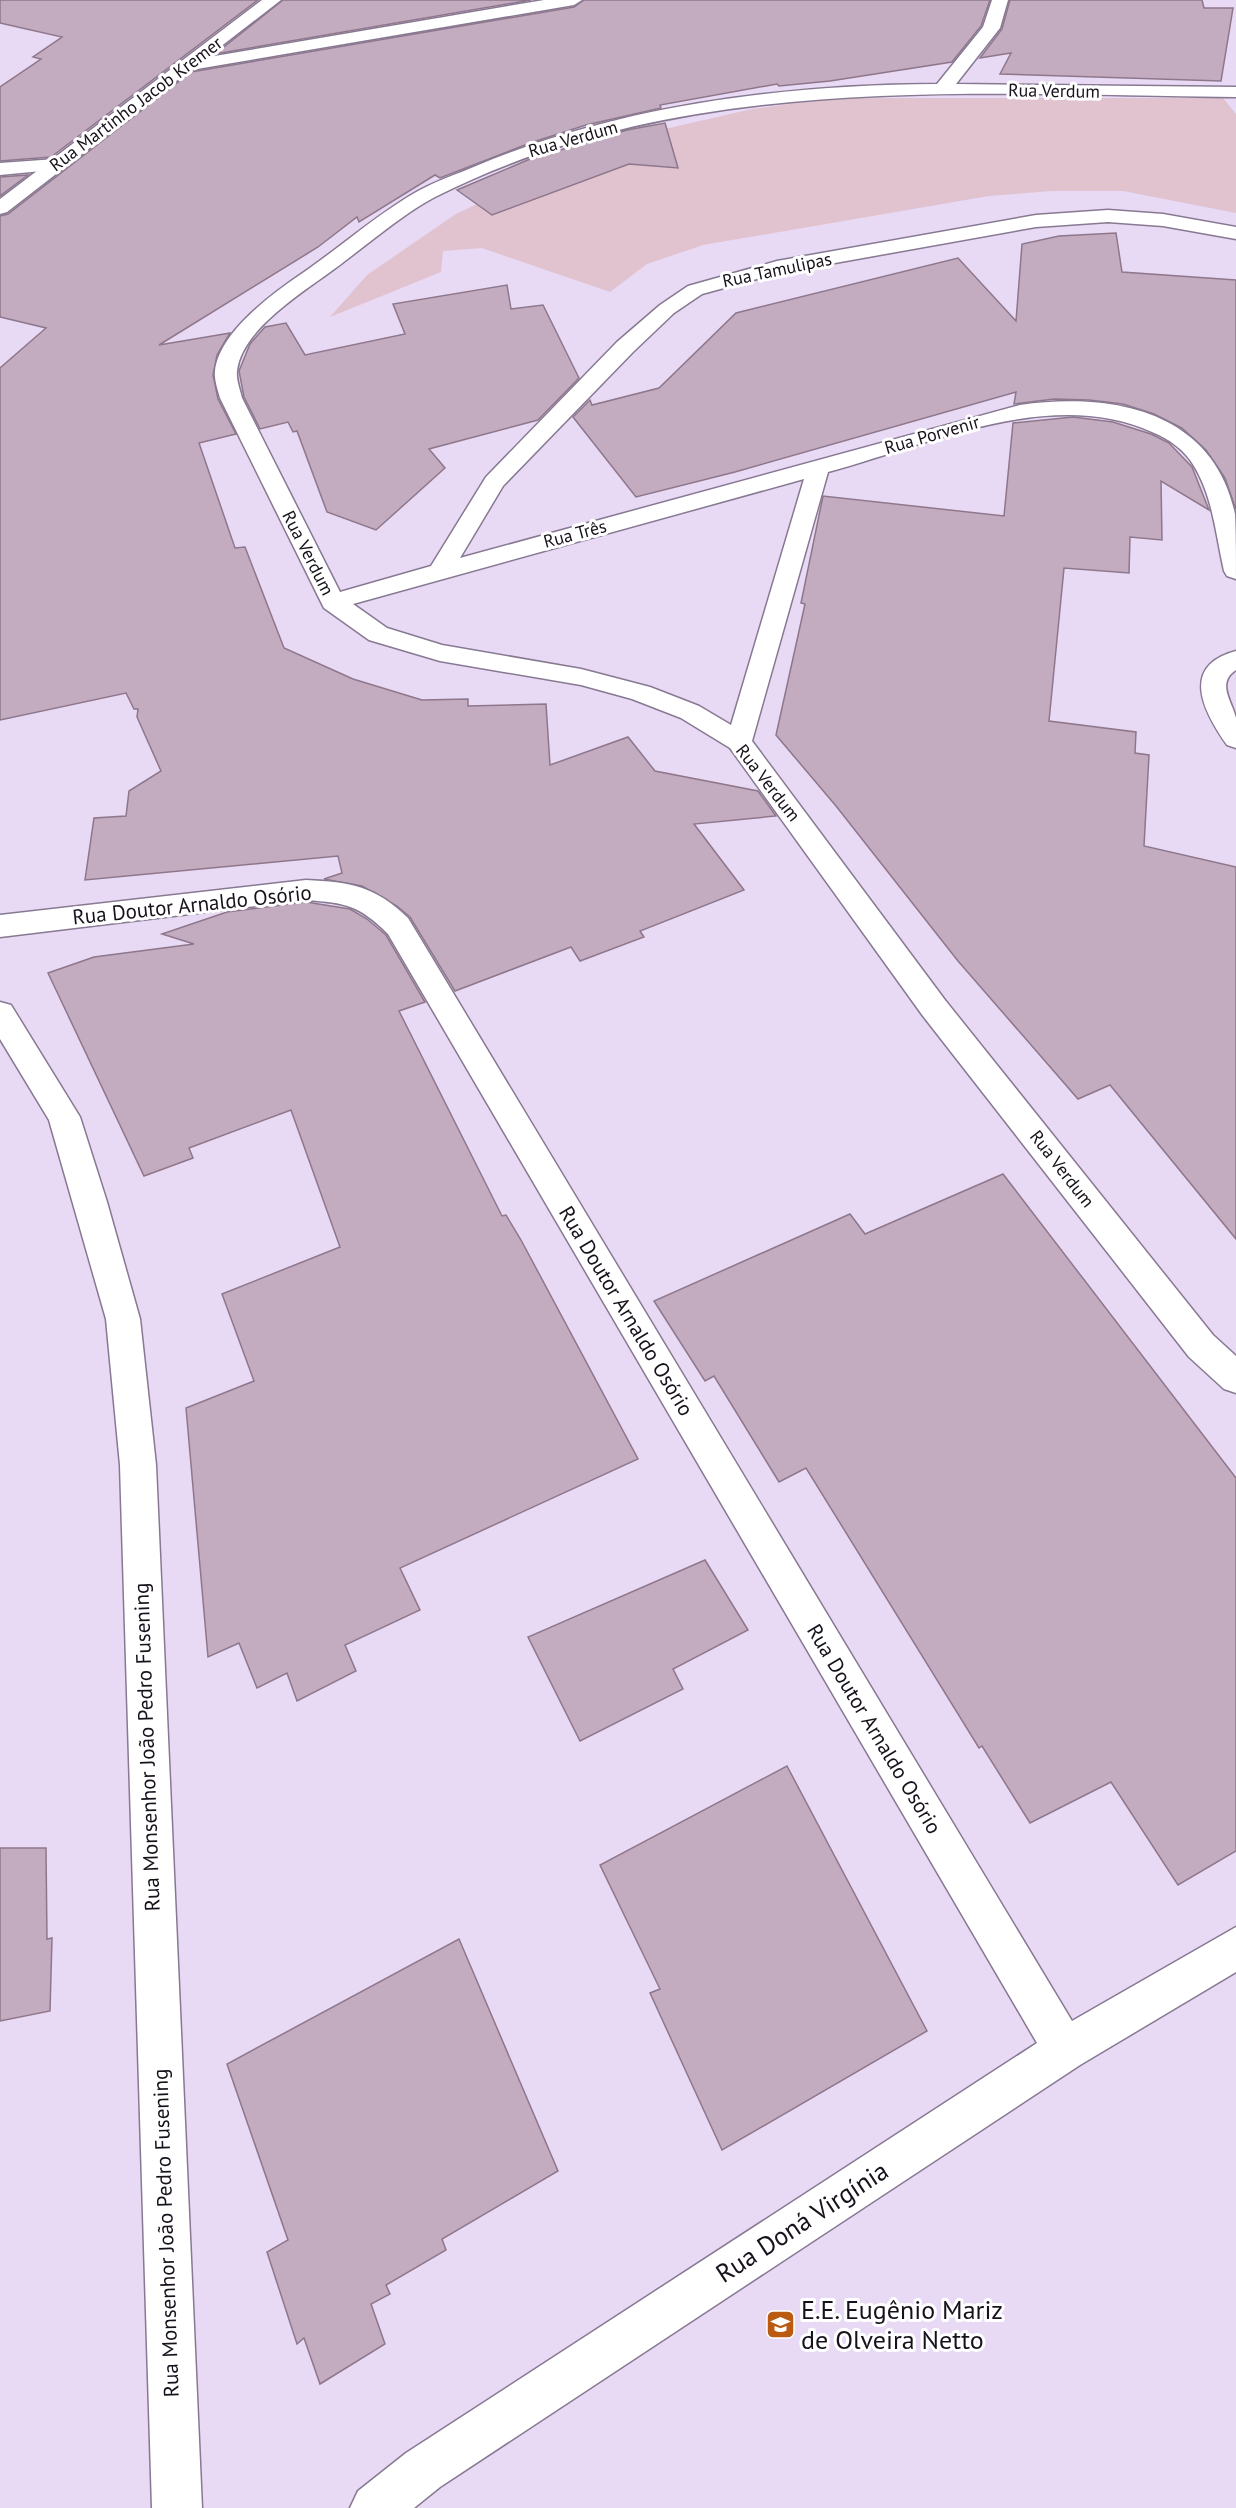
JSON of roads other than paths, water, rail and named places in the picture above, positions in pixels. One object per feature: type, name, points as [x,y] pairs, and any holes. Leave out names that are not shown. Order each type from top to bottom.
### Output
[{"type":"street","name":"Rua Martinho Jacob Kremer","points":[[0,208],[273,0]]},
{"type":"street","points":[[185,66],[574,0]]},
{"type":"street","points":[[942,90],[991,28],[1000,0]]},
{"type":"street","name":"Rua Verdum","points":[[1236,93],[942,90],[776,97],[693,107],[532,150],[429,192],[292,291],[238,341],[229,356],[225,373],[231,398],[333,602],[378,634],[440,653],[581,677],[641,693],[690,712],[739,742],[934,1008],[1201,1346],[1236,1378]]},
{"type":"street","points":[[0,169],[56,165]]},
{"type":"street","name":"Rua Tamulipas","points":[[441,570],[494,482],[625,347],[667,309],[694,290],[777,267],[1070,218],[1108,216],[1163,220],[1236,233]]},
{"type":"street","name":"Rua Porvenir","points":[[818,469],[1001,415],[1044,409],[1097,410],[1145,421],[1182,440],[1202,458],[1216,493],[1236,571]]},
{"type":"street","points":[[739,742],[818,469]]},
{"type":"street","name":"Rua Três","points":[[333,602],[441,570],[818,469]]},
{"type":"street","points":[[1236,659],[1218,670],[1213,683],[1216,701],[1236,739]]},
{"type":"street","name":"Rua Doutor Arnaldo Osório","points":[[0,926],[306,890],[344,892],[366,897],[398,926],[1065,2050]]},
{"type":"street","name":"Rua Monsenhor João Pedro Fusening","points":[[0,1013],[64,1117],[91,1202],[123,1319],[138,1465],[177,2508]]},
{"type":"street","name":"Rua Doná Virgínia","points":[[375,2508],[423,2470],[1065,2050],[1236,1948]]},
{"type":"place","name":"E.E. Eugênio Mariz de Olveira Netto","points":[[780,2325]]}]
